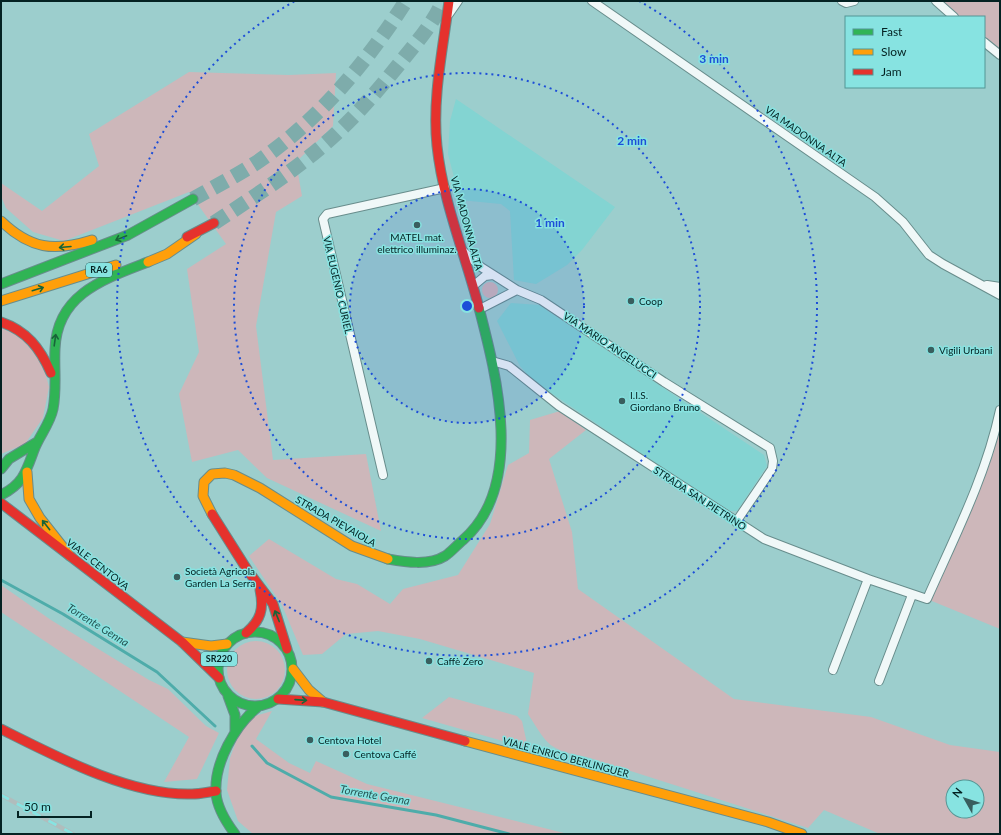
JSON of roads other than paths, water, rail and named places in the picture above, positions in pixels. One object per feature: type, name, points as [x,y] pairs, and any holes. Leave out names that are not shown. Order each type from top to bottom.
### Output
[{"type":"main road","name":"VIA MADONNA ALTA","points":[[449,1],[436,119],[437,147],[445,188],[480,308],[492,362]]},
{"type":"main road","name":"RA6","points":[[1,284],[128,235],[194,200]]},
{"type":"main road","name":"RA6","points":[[1,221],[25,240],[46,247],[62,248],[76,246],[181,208]]},
{"type":"main road","name":"RA6","points":[[1,301],[145,255],[196,234],[214,223]]},
{"type":"main road","points":[[1,495],[14,488],[27,472],[37,442],[47,426],[53,410],[54,340],[65,312],[76,298],[89,287],[110,276],[164,255],[196,234]]},
{"type":"main road","points":[[1,322],[24,333],[36,344],[45,358],[54,379]]},
{"type":"main road","name":"STRADA PIEVAIOLA","points":[[259,587],[206,504],[202,494],[203,483],[209,476],[225,472],[236,476],[276,498],[332,534],[383,560],[404,564],[427,563],[447,556],[462,544],[479,521],[491,498],[499,473],[501,450],[500,417],[492,362]]},
{"type":"main road","points":[[1,469],[5,460],[37,442]]},
{"type":"main road","points":[[27,472],[29,499],[40,518],[70,556]]},
{"type":"main road","name":"VIALE CENTOVA","points":[[1,502],[182,642],[219,678]]},
{"type":"main road","name":"SR220","points":[[235,732],[235,715],[228,696],[222,687],[218,667],[220,656],[227,644],[246,633],[261,618],[263,604],[259,587]]},
{"type":"main road","name":"SR220","points":[[259,587],[273,604],[287,649],[291,657],[293,669]]},
{"type":"main road","name":"SR220","points":[[246,633],[262,632],[269,634],[282,643],[287,649]]},
{"type":"main road","name":"VIALE CENTOVA","points":[[182,642],[211,646],[227,644]]},
{"type":"main road","points":[[278,700],[290,683],[293,669]]},
{"type":"main road","points":[[293,669],[308,690],[323,702]]},
{"type":"main road","points":[[228,696],[236,702],[247,706],[258,707]]},
{"type":"main road","name":"VIALE ENRICO BERLINGUER","points":[[278,700],[298,699],[323,702],[588,775],[768,822],[802,834]]},
{"type":"main road","name":"SR220","points":[[235,834],[226,823],[221,811],[216,791],[219,771],[235,732],[243,719],[258,707],[268,705],[278,700]]},
{"type":"main road","points":[[1,729],[77,766],[118,781],[169,792],[204,795],[216,791]]},
{"type":"street","points":[[447,16],[458,1]]},
{"type":"street","name":"VIA MADONNA ALTA","points":[[592,1],[875,197],[903,222],[930,255],[943,264],[1000,295]]},
{"type":"street","points":[[842,1],[846,3],[854,1]]},
{"type":"street","points":[[936,1],[953,16]]},
{"type":"street","points":[[985,43],[1000,56]]},
{"type":"street","name":"VIA EUGENIO CURIEL","points":[[382,475],[323,219],[327,214],[445,188]]},
{"type":"street","name":"VIA MARIO ANGELUCCI","points":[[462,250],[493,275],[518,290],[541,300],[664,382],[770,448],[773,461],[772,468],[736,522]]},
{"type":"street","points":[[473,286],[485,276],[493,275]]},
{"type":"street","points":[[980,283],[1000,287]]},
{"type":"street","points":[[480,308],[518,290]]},
{"type":"street","name":"STRADA SAN PIETRINO","points":[[492,362],[509,366],[559,406],[764,539],[868,579],[927,599],[970,503],[993,438],[1000,410]]},
{"type":"street","points":[[833,670],[868,579]]},
{"type":"street","points":[[878,681],[912,595]]},
{"type":"waterway","name":"Torrente Genna","points":[[1,580],[63,614],[157,672],[215,726]]},
{"type":"waterway","name":"Torrente Genna","points":[[252,746],[267,763],[331,797],[436,815],[509,834]]},
{"type":"tunnel","points":[[193,199],[258,162],[287,140],[307,122],[344,85],[376,44],[406,1]]},
{"type":"tunnel","points":[[214,223],[296,167],[341,129],[374,95],[415,45],[430,24],[443,1]]},
{"type":"railway","points":[[1,795],[73,834]]},
{"type":"place","name":"MATEL mat. elettrico illuminaz.","points":[[417,225]]},
{"type":"place","name":"Coop","points":[[631,301]]},
{"type":"place","name":"Vigili Urbani","points":[[931,350]]},
{"type":"place","name":"I.I.S. Giordano Bruno","points":[[622,401]]},
{"type":"place","name":"Società Agricola Garden La Serra","points":[[177,577]]},
{"type":"place","name":"Caffè Zero","points":[[429,661]]},
{"type":"place","name":"Centova Hotel","points":[[310,740]]},
{"type":"place","name":"Centova Caffé","points":[[346,754]]}]
